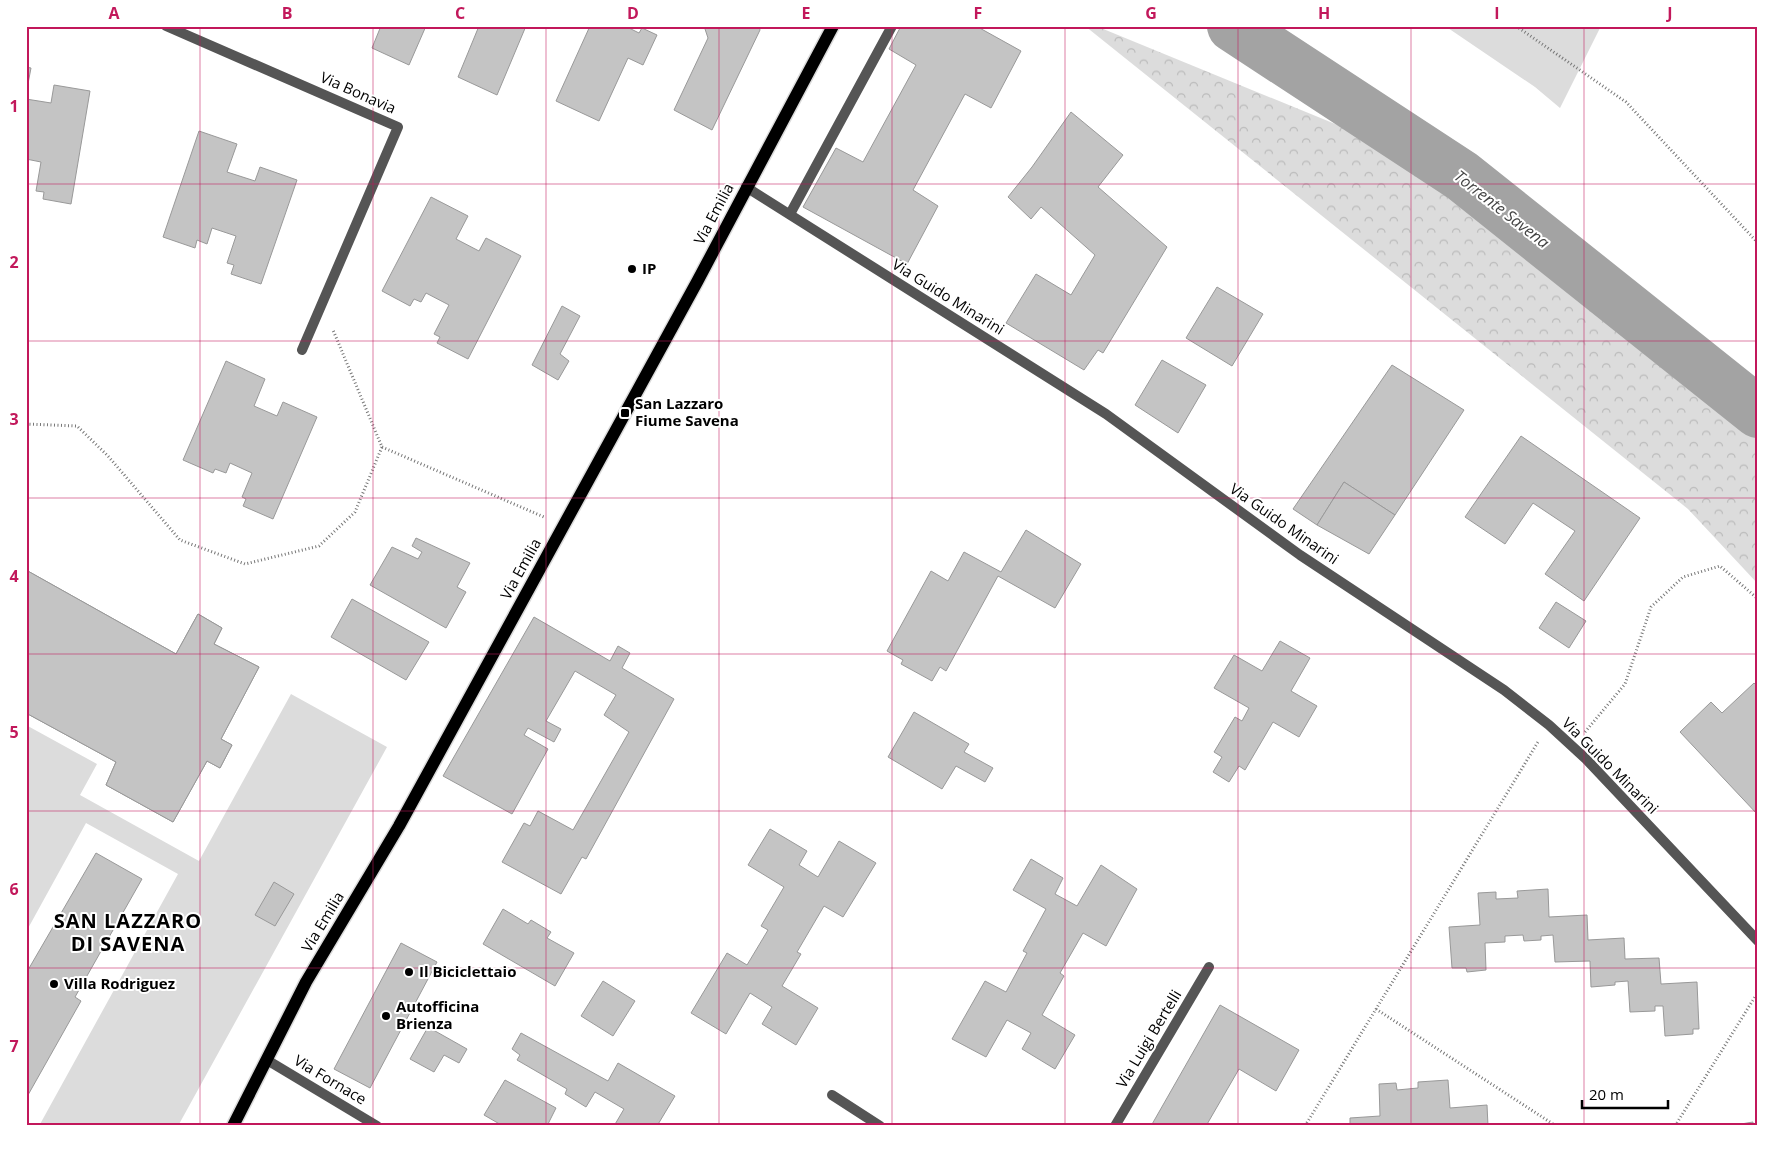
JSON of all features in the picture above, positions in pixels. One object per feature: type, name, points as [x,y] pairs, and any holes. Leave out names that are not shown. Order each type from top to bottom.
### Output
[{"type":"main road","name":"Via Emilia","points":[[233,1126],[306,982],[399,826],[833,26]]},
{"type":"street","name":"Via Bonavia","points":[[166,26],[398,127],[302,350]]},
{"type":"street","points":[[790,214],[892,26]]},
{"type":"street","name":"Via Guido Minarini","points":[[746,187],[1106,414],[1300,555],[1504,690],[1549,725],[1572,747],[1758,941]]},
{"type":"street","name":"Via Luigi Bertelli","points":[[1115,1126],[1209,967]]},
{"type":"street","name":"Via Fornace","points":[[267,1060],[377,1126]]},
{"type":"street","points":[[832,1094],[880,1126]]},
{"type":"path","points":[[1516,26],[1626,102],[1758,243]]},
{"type":"path","points":[[322,304],[382,447],[563,526]]},
{"type":"path","points":[[26,424],[76,426],[108,456],[180,540],[245,564],[319,546],[355,512],[382,447]]},
{"type":"path","points":[[1572,747],[1625,684],[1651,607],[1683,577],[1720,566],[1758,599]]},
{"type":"path","points":[[1305,1126],[1549,725]]},
{"type":"path","points":[[1675,1126],[1758,992]]},
{"type":"path","points":[[1376,1008],[1556,1126]]},
{"type":"green space","points":[[1085,26],[1096,26],[1462,176],[1758,412],[1758,584],[1688,509]]},
{"type":"green space","points":[[1445,26],[1601,26],[1560,108],[1535,87]]},
{"type":"green space","points":[[291,694],[387,747],[178,1126],[39,1126],[178,874],[86,823],[26,932],[26,725],[97,764],[80,795],[199,861]]},
{"type":"building","points":[[381,26],[426,26],[409,65],[372,48]]},
{"type":"building","points":[[479,26],[526,26],[497,95],[458,77]]},
{"type":"building","points":[[590,26],[625,26],[639,33],[642,28],[657,35],[643,65],[628,58],[599,121],[556,101]]},
{"type":"building","points":[[704,26],[759,26],[760,30],[712,130],[674,110],[708,38]]},
{"type":"building","points":[[901,26],[976,26],[1021,51],[991,108],[965,94],[913,190],[938,206],[907,264],[803,207],[836,148],[863,162],[916,65],[889,49]]},
{"type":"building","points":[[26,67],[31,68],[26,94]]},
{"type":"building","points":[[54,85],[90,91],[71,204],[43,199],[44,192],[36,191],[41,162],[26,159],[26,99],[51,103]]},
{"type":"building","points":[[1071,112],[1123,155],[1098,187],[1167,247],[1103,353],[1098,350],[1084,370],[1006,323],[1036,274],[1071,295],[1095,255],[1041,207],[1031,219],[1008,197]]},
{"type":"building","points":[[199,131],[237,144],[227,172],[255,181],[260,167],[297,180],[261,284],[231,274],[234,265],[227,263],[236,236],[212,228],[207,244],[197,240],[195,248],[163,237]]},
{"type":"building","points":[[431,197],[468,216],[456,239],[479,251],[486,238],[521,256],[468,359],[437,343],[440,337],[434,334],[449,305],[426,293],[421,302],[414,299],[410,306],[382,291]]},
{"type":"building","points":[[1217,287],[1263,314],[1232,366],[1186,338]]},
{"type":"building","points":[[562,306],[580,316],[560,354],[569,361],[558,380],[532,365]]},
{"type":"building","points":[[1162,360],[1206,385],[1178,433],[1135,405]]},
{"type":"building","points":[[226,361],[265,379],[254,406],[277,416],[283,402],[317,417],[273,519],[243,506],[246,499],[242,497],[252,473],[230,463],[226,473],[215,469],[213,473],[183,460]]},
{"type":"building","points":[[1392,365],[1464,410],[1395,515],[1344,482],[1317,525],[1293,509]]},
{"type":"building","points":[[1521,436],[1640,518],[1584,601],[1545,574],[1575,531],[1533,503],[1505,544],[1465,517]]},
{"type":"building","points":[[1344,482],[1395,515],[1369,554],[1317,525]]},
{"type":"building","points":[[1026,530],[1081,564],[1055,608],[998,576],[946,671],[940,667],[932,681],[901,664],[903,660],[887,651],[931,571],[948,581],[964,552],[1001,572]]},
{"type":"building","points":[[416,538],[470,563],[457,587],[466,592],[446,628],[370,585],[392,547],[418,559],[422,552],[412,546]]},
{"type":"building","points":[[26,570],[176,654],[198,614],[222,628],[214,644],[259,667],[221,739],[232,745],[220,768],[207,761],[173,822],[106,785],[116,762],[26,713],[26,661],[116,710],[130,684],[39,634],[26,658]]},
{"type":"building","points":[[26,570],[176,654],[198,614],[222,628],[214,644],[259,667],[221,739],[232,745],[220,768],[207,761],[173,822],[106,785],[116,762],[26,713]]},
{"type":"building","points":[[352,599],[429,642],[406,680],[331,637]]},
{"type":"building","points":[[1556,602],[1586,621],[1569,648],[1539,628]]},
{"type":"building","points":[[534,617],[610,661],[618,646],[630,653],[622,668],[674,699],[586,859],[582,857],[561,894],[502,862],[524,823],[530,826],[538,811],[573,830],[629,732],[604,715],[616,695],[575,671],[546,721],[561,729],[554,742],[528,728],[524,735],[548,749],[512,814],[443,776]]},
{"type":"building","points":[[1280,641],[1310,658],[1291,691],[1317,706],[1299,737],[1273,722],[1245,770],[1239,766],[1229,782],[1213,772],[1222,757],[1214,752],[1235,717],[1242,721],[1249,708],[1214,688],[1234,655],[1262,671]]},
{"type":"building","points":[[1754,683],[1758,687],[1758,815],[1680,732],[1711,702],[1722,713]]},
{"type":"building","points":[[914,712],[969,744],[964,752],[993,768],[985,782],[956,766],[942,789],[888,757]]},
{"type":"building","points":[[770,829],[807,851],[799,865],[818,877],[839,841],[876,863],[843,917],[824,906],[797,952],[801,954],[782,986],[818,1008],[796,1045],[762,1024],[772,1007],[750,993],[726,1034],[691,1013],[727,953],[747,965],[768,930],[761,926],[784,887],[748,865]]},
{"type":"building","name":"Villa Rodriguez","points":[[96,853],[142,879],[75,997],[81,1001],[28,1095],[26,1095],[26,969],[28,970]]},
{"type":"building","points":[[1031,859],[1063,878],[1055,894],[1077,906],[1101,865],[1137,889],[1106,946],[1083,933],[1060,973],[1064,976],[1042,1015],[1075,1035],[1055,1069],[1022,1049],[1031,1033],[1007,1020],[986,1057],[952,1039],[985,981],[1006,992],[1027,953],[1023,951],[1046,909],[1013,890]]},
{"type":"building","points":[[274,882],[294,894],[275,926],[255,915]]},
{"type":"building","points":[[1548,889],[1549,917],[1587,915],[1588,940],[1624,938],[1625,959],[1659,958],[1661,984],[1697,982],[1699,1029],[1693,1029],[1693,1034],[1665,1036],[1663,1006],[1655,1006],[1655,1011],[1630,1012],[1628,981],[1615,982],[1615,985],[1591,987],[1590,961],[1555,962],[1553,935],[1541,936],[1541,940],[1524,941],[1523,935],[1505,936],[1505,942],[1485,943],[1486,970],[1467,972],[1466,968],[1452,968],[1449,927],[1480,925],[1478,893],[1496,892],[1496,899],[1518,898],[1517,891]]},
{"type":"building","points":[[503,909],[528,924],[531,920],[551,932],[547,938],[574,953],[555,986],[483,944]]},
{"type":"building","points":[[401,943],[437,962],[370,1088],[334,1069]]},
{"type":"building","points":[[603,981],[635,1001],[613,1036],[581,1016]]},
{"type":"building","points":[[1220,1005],[1299,1050],[1276,1091],[1239,1069],[1206,1126],[1151,1126]]},
{"type":"building","points":[[428,1027],[467,1049],[459,1063],[444,1055],[434,1072],[410,1059]]},
{"type":"building","points":[[521,1033],[608,1081],[618,1063],[675,1096],[657,1126],[614,1126],[624,1109],[595,1092],[586,1107],[565,1094],[567,1089],[517,1060],[520,1055],[512,1049]]},
{"type":"building","points":[[505,1080],[556,1108],[547,1126],[503,1126],[484,1115]]},
{"type":"building","points":[[1448,1080],[1450,1108],[1487,1105],[1488,1126],[1350,1126],[1350,1118],[1380,1116],[1379,1084],[1396,1083],[1397,1090],[1418,1088],[1418,1082]]},
{"type":"building","points":[[1753,1122],[1753,1126],[1729,1126]]},
{"type":"waterway","name":"Torrente Savena","points":[[1233,26],[1462,176],[1758,412]]},
{"type":"place","name":"IP","points":[[632,269]]},
{"type":"place","name":"San Lazzaro Fiume Savena","points":[[625,413]]},
{"type":"place","name":"Il Biciclettaio","points":[[409,972]]},
{"type":"place","name":"Villa Rodriguez","points":[[54,984]]},
{"type":"place","name":"Autofficina Brienza","points":[[386,1016]]},
{"type":"district","name":"SAN LAZZARO DI SAVENA","points":[[128,932]]}]
